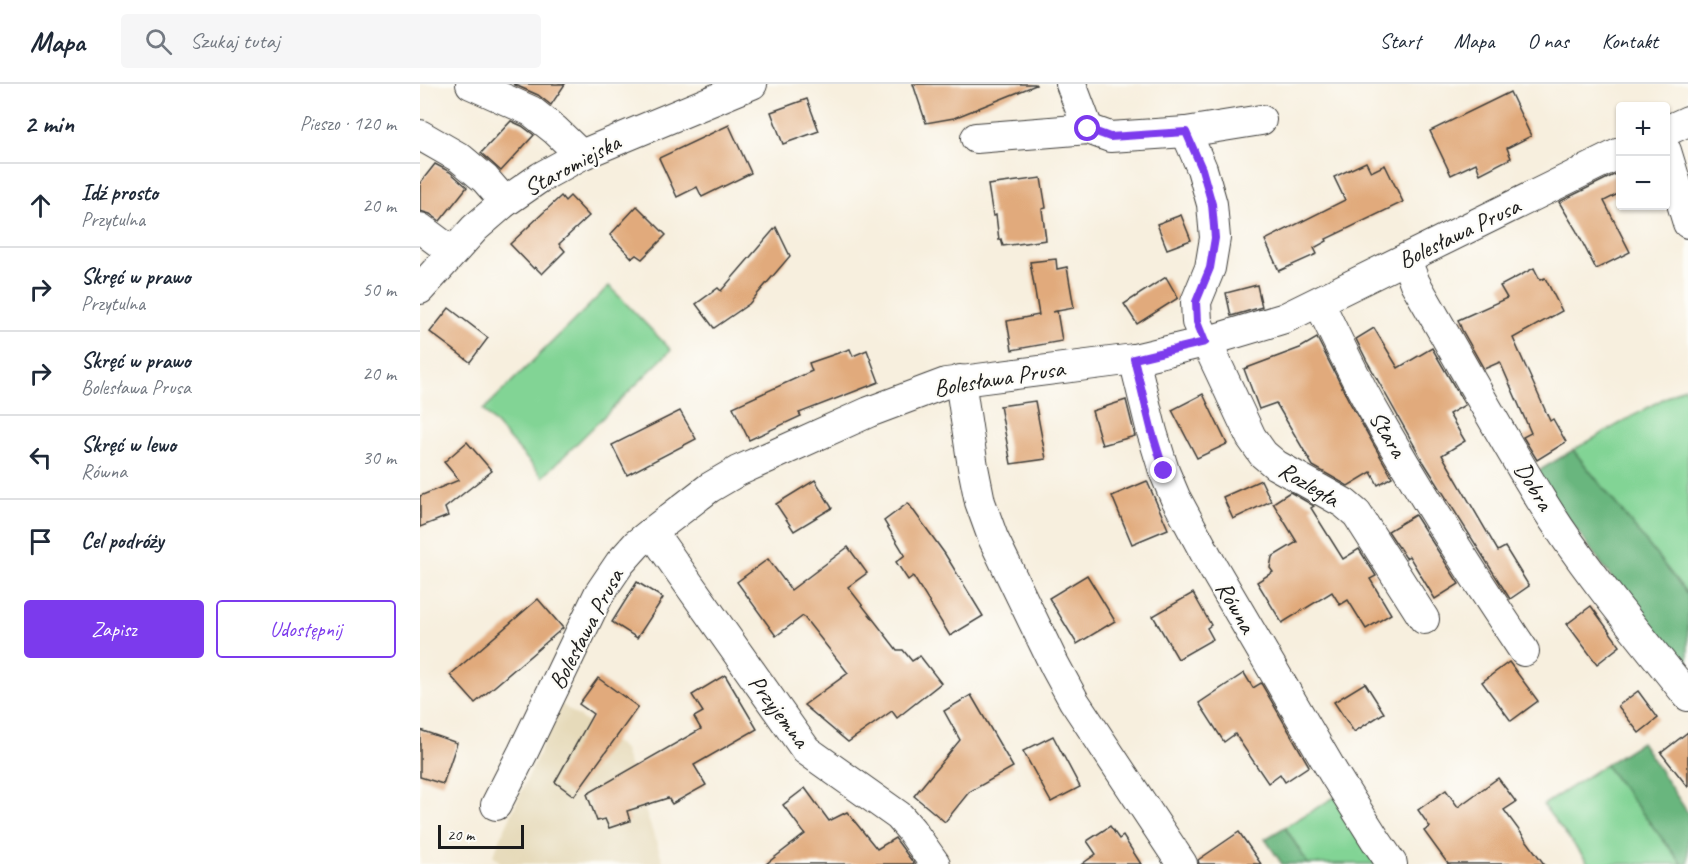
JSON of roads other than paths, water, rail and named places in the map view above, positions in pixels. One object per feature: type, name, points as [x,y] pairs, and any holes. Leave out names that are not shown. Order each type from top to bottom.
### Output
[{"type":"street","points":[[471,84],[531,111],[581,155]]},
{"type":"street","name":"Staromiejska","points":[[420,288],[475,228],[505,202],[541,177],[705,93],[752,84]]},
{"type":"street","points":[[1071,84],[1088,129]]},
{"type":"street","points":[[976,138],[1088,129],[1110,137],[1186,132],[1261,120]]},
{"type":"street","points":[[1670,129],[1688,121]]},
{"type":"street","name":"Rozległa","points":[[1186,132],[1202,169],[1212,204],[1215,238],[1210,268],[1196,302],[1197,322],[1251,437],[1263,454],[1276,465],[1344,503],[1357,514],[1424,619]]},
{"type":"street","points":[[420,135],[460,158],[485,179],[505,202]]},
{"type":"street","name":"Bolesława Prusa","points":[[496,806],[599,594],[620,563],[652,531],[710,488],[747,466],[869,412],[924,390],[960,380],[1134,359],[1267,324],[1406,260],[1616,155]]},
{"type":"street","points":[[1667,156],[1688,223]]},
{"type":"street","points":[[420,228],[452,252]]},
{"type":"street","name":"Dobra","points":[[1406,260],[1415,283],[1541,500],[1626,619],[1688,696]]},
{"type":"street","name":"Stara","points":[[1319,302],[1372,408],[1465,561],[1524,651]]},
{"type":"street","name":"Równa","points":[[1134,359],[1152,432],[1175,497],[1211,564],[1334,774],[1392,864]]},
{"type":"street","points":[[960,380],[980,502],[993,538],[1074,701],[1182,864]]},
{"type":"street","name":"Przyjemna","points":[[652,531],[806,750],[899,816],[912,830],[935,864]]}]
